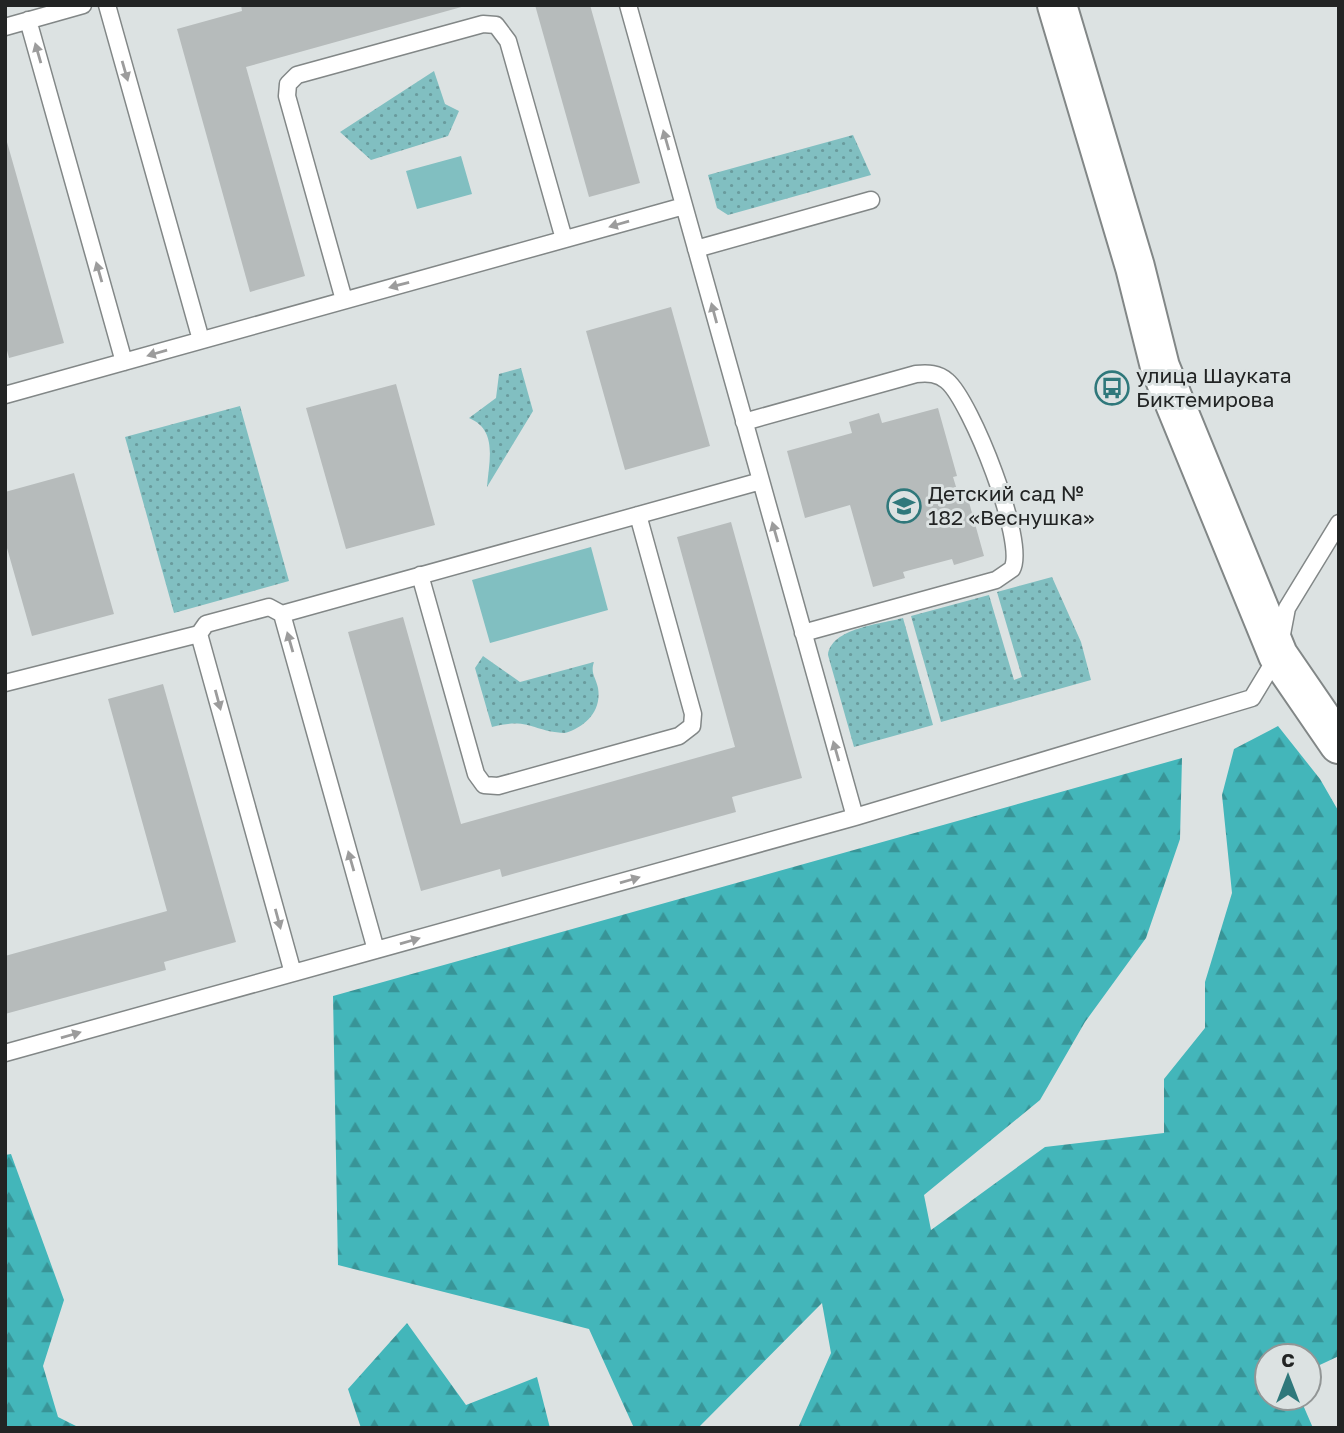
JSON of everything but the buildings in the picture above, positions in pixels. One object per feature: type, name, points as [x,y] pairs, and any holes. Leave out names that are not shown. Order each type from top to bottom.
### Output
[{"type":"street","points":[[1057,5],[1135,267],[1160,367],[1278,655],[1339,744]]},
{"type":"lane","points":[[5,27],[83,5]]},
{"type":"lane","points":[[107,5],[201,340]]},
{"type":"lane","points":[[628,5],[855,817]]},
{"type":"lane","points":[[28,20],[124,362]]},
{"type":"lane","points":[[344,300],[287,96],[288,84],[297,75],[483,24],[496,25],[508,41],[564,239]]},
{"type":"lane","points":[[696,249],[871,200]]},
{"type":"lane","points":[[5,395],[684,206]]},
{"type":"lane","points":[[744,422],[916,374],[936,375],[954,388],[989,458],[1000,489],[1016,550],[1016,563],[1006,576],[803,633]]},
{"type":"lane","points":[[5,683],[199,634],[206,624],[269,607],[282,614],[761,481]]},
{"type":"lane","points":[[420,575],[476,774],[484,785],[498,786],[666,739],[689,730],[693,714],[638,515]]},
{"type":"lane","points":[[5,1053],[855,817],[1252,698],[1278,655],[1287,608],[1339,523]]},
{"type":"lane","points":[[282,614],[376,950]]},
{"type":"lane","points":[[199,634],[293,973]]},
{"type":"shaded area","points":[[434,71],[445,104],[459,111],[448,136],[371,160],[340,132]]},
{"type":"shaded area","points":[[853,135],[871,175],[728,215],[717,208],[708,175]]},
{"type":"shaded area","points":[[461,156],[472,194],[417,209],[406,171]]},
{"type":"shaded area","points":[[521,368],[533,411],[487,487],[490,457],[488,438],[478,423],[469,418],[496,398],[499,374]]},
{"type":"shaded area","points":[[240,406],[289,581],[174,613],[125,437]]},
{"type":"shaded area","points":[[591,547],[608,610],[490,643],[472,580]]},
{"type":"shaded area","points":[[1052,577],[1081,642],[1091,680],[941,722],[911,616],[989,595],[1014,680],[1022,677],[997,592]]},
{"type":"shaded area","points":[[903,618],[933,725],[854,747],[828,655],[831,646],[847,633]]},
{"type":"shaded area","points":[[483,656],[520,682],[594,662],[593,672],[599,696],[595,711],[579,727],[565,733],[523,724],[492,727],[475,668]]},
{"type":"green space","points":[[1278,726],[1320,779],[1339,812],[1339,1356],[1323,1363],[1323,1342],[1253,1342],[1253,1412],[1306,1412],[1313,1428],[798,1428],[831,1353],[822,1303],[698,1428],[634,1428],[589,1329],[338,1265],[333,996],[1182,758],[1180,839],[1146,938],[1085,1022],[1040,1100],[924,1195],[931,1230],[1045,1147],[1164,1133],[1164,1079],[1205,1028],[1205,982],[1232,893],[1222,795],[1234,749]]},
{"type":"green space","points":[[11,1154],[64,1300],[43,1366],[58,1417],[80,1428],[5,1428],[5,1155]]},
{"type":"green space","points":[[407,1323],[466,1405],[537,1377],[550,1428],[361,1428],[348,1389]]},
{"type":"place","name":"улица Шауката Биктемирова","points":[[1112,388]]},
{"type":"place","name":"Детский сад № 182 «Веснушка»","points":[[904,506]]}]
